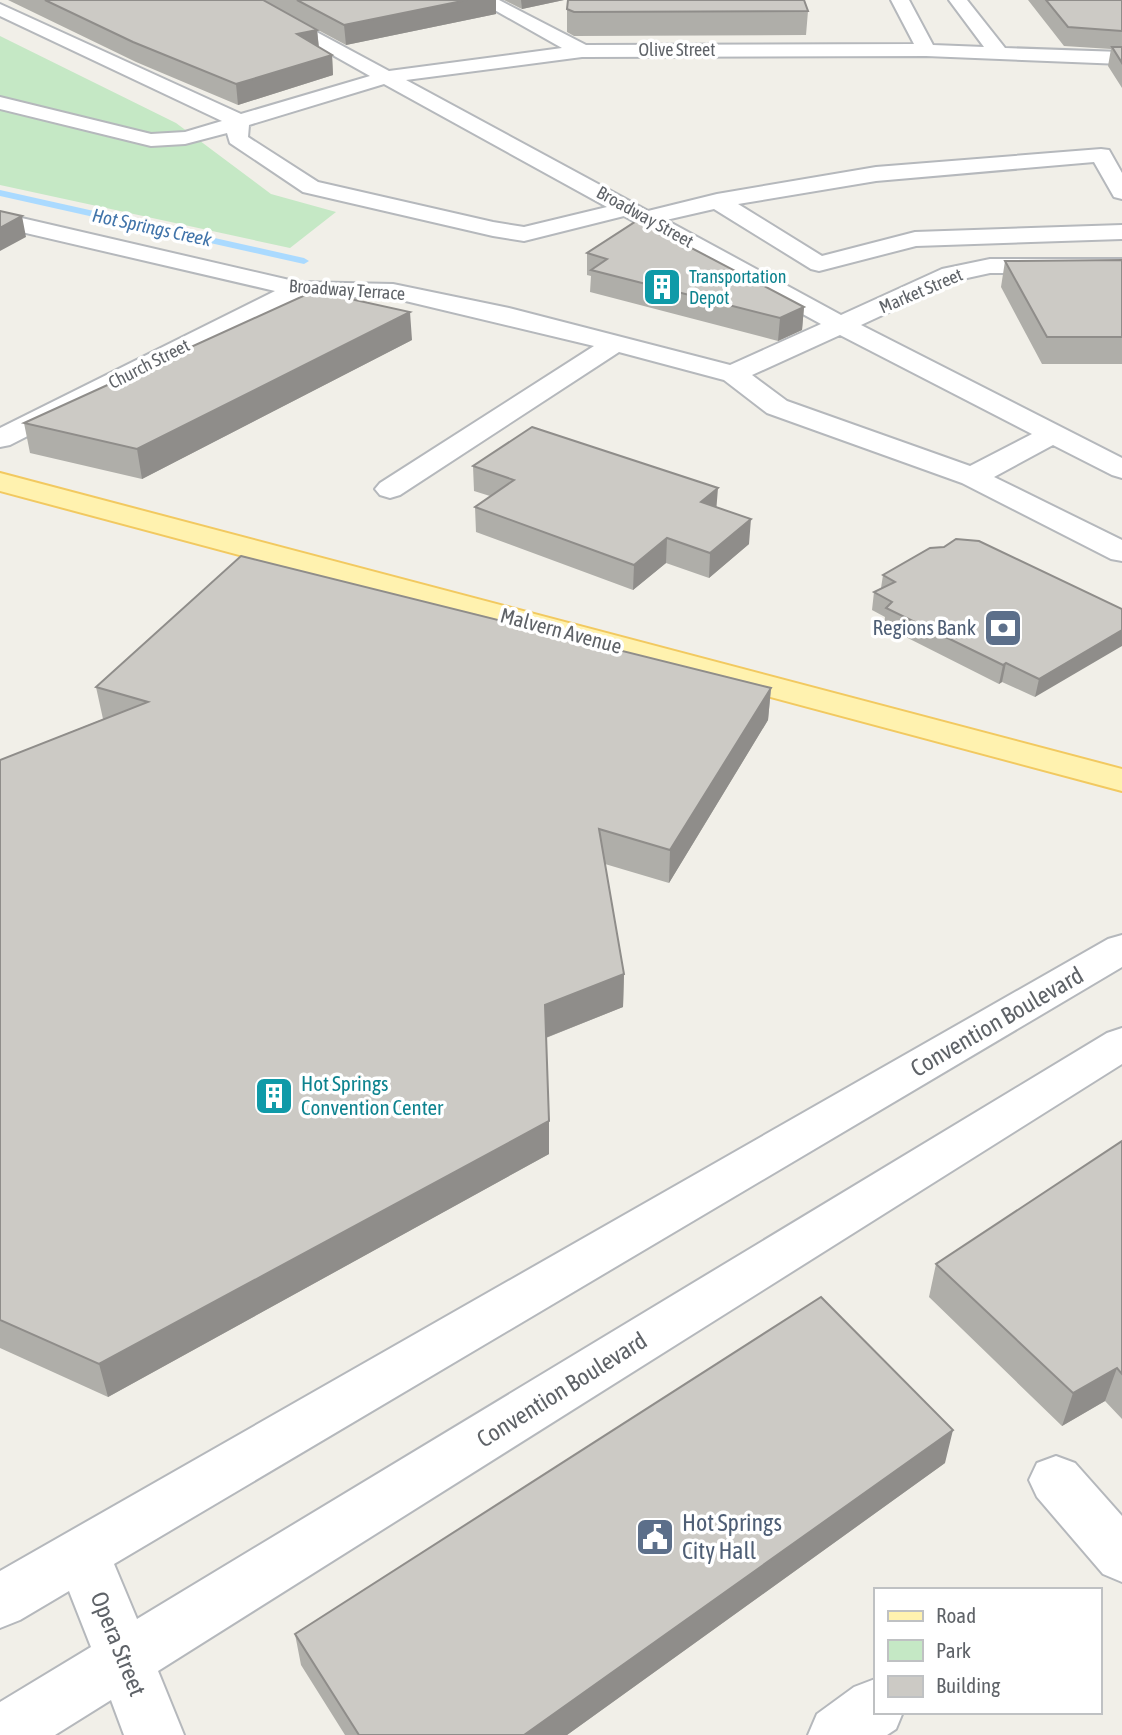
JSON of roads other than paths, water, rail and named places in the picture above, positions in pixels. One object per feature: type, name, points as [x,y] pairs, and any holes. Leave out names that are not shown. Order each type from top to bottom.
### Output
[{"type":"main road","name":"Malvern Avenue","points":[[0,482],[1122,780]]},
{"type":"street","name":"Broadway Street","points":[[244,0],[841,325],[1122,469]]},
{"type":"street","points":[[486,0],[582,51]]},
{"type":"street","points":[[900,0],[926,50]]},
{"type":"street","points":[[958,0],[999,52]]},
{"type":"street","points":[[0,9],[239,121],[237,139],[311,187],[493,229],[524,234],[826,181],[1101,146],[1122,192]]},
{"type":"street","name":"Olive Street","points":[[0,103],[151,140],[170,142],[202,136],[239,121],[388,77],[582,51],[926,50],[1122,58]]},
{"type":"street","points":[[717,201],[819,264],[915,239],[1122,232]]},
{"type":"street","name":"Broadway Terrace","points":[[0,220],[298,289],[393,291],[509,316],[733,374]]},
{"type":"street","name":"Market Street","points":[[733,374],[951,274],[990,266],[1122,266]]},
{"type":"street","name":"Church Street","points":[[0,439],[298,289]]},
{"type":"street","points":[[390,489],[614,344]]},
{"type":"street","points":[[733,374],[777,407],[972,477],[1122,552]]},
{"type":"street","points":[[972,477],[1054,433]]},
{"type":"street","name":"Convention Boulevard","points":[[0,1601],[1122,949]]},
{"type":"street","name":"Convention Boulevard","points":[[1,1735],[1122,1044]]},
{"type":"street","points":[[1056,1480],[1122,1556]]},
{"type":"street","name":"Opera Street","points":[[82,1552],[154,1735]]},
{"type":"street","points":[[838,1735],[874,1709]]},
{"type":"waterway","name":"Hot Springs Creek","points":[[0,193],[304,261]]},
{"type":"place","name":"Transportation Depot","points":[[662,287]]},
{"type":"place","name":"Regions Bank","points":[[1003,628]]},
{"type":"place","name":"Hot Springs Convention Center","points":[[274,1096]]},
{"type":"place","name":"Hot Springs City Hall","points":[[655,1537]]}]
